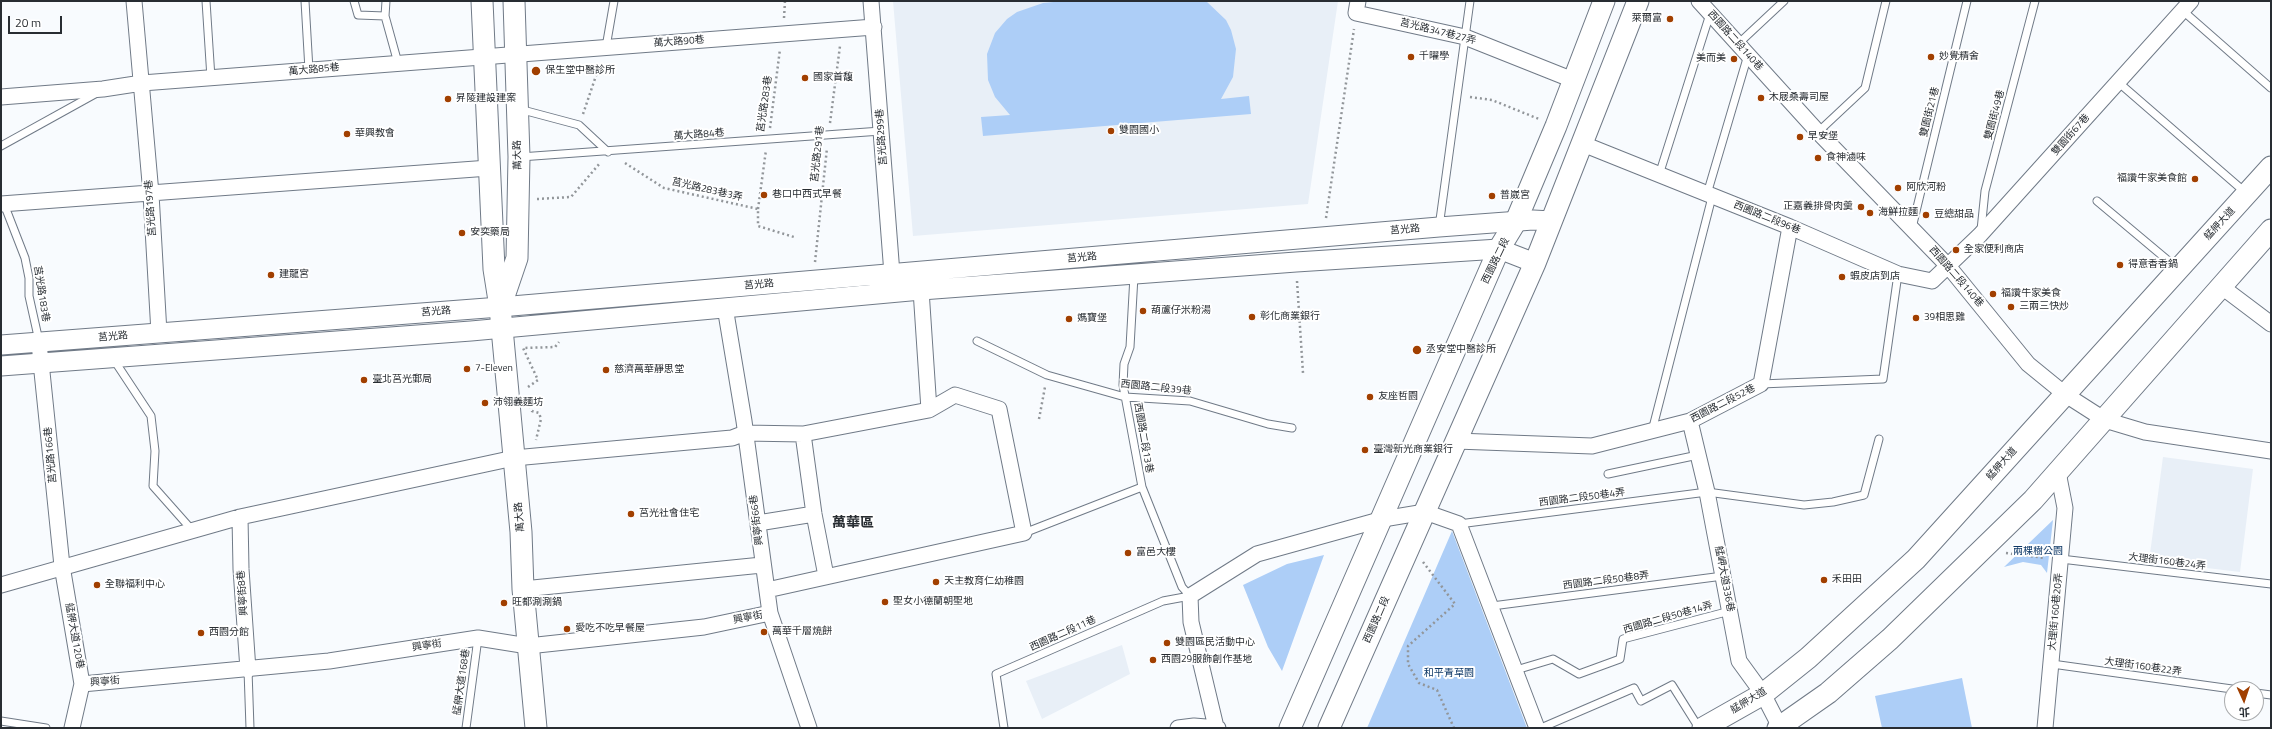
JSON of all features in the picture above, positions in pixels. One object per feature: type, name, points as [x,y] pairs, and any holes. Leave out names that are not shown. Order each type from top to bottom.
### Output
[{"type":"main road","name":"萬大路","points":[[482,1],[494,269],[500,307],[521,532],[523,589],[536,728]]},
{"type":"main road","name":"萬大路","points":[[500,307],[517,258],[519,158],[514,1]]},
{"type":"main road","name":"西園路二段","points":[[1290,728],[1383,519],[1499,249],[1516,221],[1556,126],[1604,1]]},
{"type":"main road","name":"西園路二段","points":[[1329,728],[1411,546],[1535,263],[1638,1]]},
{"type":"main road","name":"艋舺大道","points":[[1703,728],[1763,694],[1808,658],[1916,558],[2066,395],[2271,167]]},
{"type":"main road","points":[[1779,728],[1828,693],[1890,639],[2033,500],[2271,230]]},
{"type":"street","name":"莒光路197巷","points":[[134,1],[151,194],[158,333]]},
{"type":"street","name":"莒光路299巷","points":[[872,1],[892,274]]},
{"type":"street","name":"西園路二段140巷","points":[[1699,1],[1818,132],[1949,267],[2028,364],[2066,395],[2105,420],[2145,432],[2271,451]]},
{"type":"street","name":"雙園街67巷","points":[[1949,267],[1980,235],[2187,6]]},
{"type":"street","name":"莒光路347巷27弄","points":[[1357,7],[1465,37],[1573,80]]},
{"type":"street","name":"萬大路90巷","points":[[485,58],[606,46],[782,35],[874,27]]},
{"type":"street","name":"萬大路85巷","points":[[1,98],[103,89],[142,83],[398,63],[485,58]]},
{"type":"street","name":"西園路二段96巷","points":[[1582,144],[1790,227],[1898,274],[1932,281],[1949,267]]},
{"type":"street","points":[[2,204],[489,168]]},
{"type":"street","name":"莒光路","points":[[1,346],[500,307],[1323,236],[1516,221],[1552,221]]},
{"type":"street","name":"西園路二段52巷","points":[[1456,441],[1592,446],[1690,422],[1761,384],[1790,227]]},
{"type":"street","name":"莒光路","points":[[1,366],[42,362],[113,359],[501,329],[921,290],[1296,262],[1499,249]]},
{"type":"street","points":[[1499,249],[1535,263]]},
{"type":"street","points":[[2222,287],[2271,324]]},
{"type":"street","points":[[921,290],[929,410]]},
{"type":"street","name":"興寧街66巷","points":[[725,307],[746,433],[762,565],[770,614],[810,728]]},
{"type":"street","name":"莒光路166巷","points":[[40,343],[62,566]]},
{"type":"street","points":[[1,585],[62,566],[240,517],[514,458],[732,438],[746,433],[803,434],[929,410],[955,395],[999,409],[1024,533],[767,590]]},
{"type":"street","name":"艋岬大道336巷","points":[[1690,422],[1707,492],[1739,661],[1763,694],[1779,728]]},
{"type":"street","points":[[803,434],[814,514],[826,576]]},
{"type":"street","name":"大理街160巷20弄","points":[[2045,728],[2065,508],[2058,472]]},
{"type":"street","points":[[1178,728],[1194,726],[1217,728],[1191,622],[1190,596],[1257,554],[1383,519],[1425,512],[1459,524],[1492,606],[1537,728]]},
{"type":"street","points":[[758,523],[814,514]]},
{"type":"street","name":"興寧街8巷","points":[[240,517],[241,569],[248,670]]},
{"type":"street","points":[[523,589],[762,565]]},
{"type":"street","name":"艋舺大道120巷","points":[[62,566],[82,684],[72,728]]},
{"type":"street","name":"興寧街","points":[[82,684],[248,670],[282,664],[379,654],[478,638],[528,646],[704,627],[770,614]]},
{"type":"lane","points":[[206,1],[211,78]]},
{"type":"lane","points":[[305,1],[309,70]]},
{"type":"lane","points":[[354,1],[358,15],[385,16]]},
{"type":"lane","points":[[386,1],[385,16],[398,63]]},
{"type":"lane","points":[[606,46],[614,1]]},
{"type":"lane","points":[[1439,227],[1470,1]]},
{"type":"lane","points":[[1738,44],[1784,1]]},
{"type":"lane","points":[[1818,132],[1865,88],[1886,1]]},
{"type":"lane","name":"雙園街21巷","points":[[1912,229],[1967,1]]},
{"type":"lane","name":"雙園街49巷","points":[[1980,235],[1985,192],[2035,1]]},
{"type":"lane","points":[[2187,6],[2271,88]]},
{"type":"lane","points":[[1659,175],[1710,14]]},
{"type":"lane","points":[[1652,431],[1710,196],[1748,55]]},
{"type":"lane","points":[[2118,82],[2247,194]]},
{"type":"lane","points":[[1,146],[103,89]]},
{"type":"lane","points":[[517,109],[579,125],[608,152]]},
{"type":"lane","name":"萬大路84巷","points":[[519,158],[881,131]]},
{"type":"lane","points":[[2097,201],[2178,270]]},
{"type":"lane","name":"莒光路183巷","points":[[2,204],[25,258],[30,278],[29,296],[40,343]]},
{"type":"lane","name":"西園路二段13巷","points":[[1135,274],[1130,347],[1124,364],[1123,385],[1142,487],[1182,587],[1190,596]]},
{"type":"lane","points":[[1761,384],[1883,379],[1898,274]]},
{"type":"lane","name":"西園路二段39巷","points":[[977,341],[1047,375],[1126,397],[1190,401],[1268,424],[1292,428]]},
{"type":"lane","points":[[113,359],[151,416],[155,451],[153,486],[192,530]]},
{"type":"lane","name":"西園路二段50巷4弄","points":[[1459,524],[1707,492],[1804,505],[1833,502],[1864,495],[1879,439]]},
{"type":"lane","points":[[1608,474],[1698,455]]},
{"type":"lane","points":[[1024,533],[1142,487]]},
{"type":"lane","name":"大理街160巷24弄","points":[[2061,559],[2271,584]]},
{"type":"lane","name":"西園路二段50巷8弄","points":[[1492,606],[1723,576]]},
{"type":"lane","name":"西園路二段11巷","points":[[1004,728],[996,674],[1163,601],[1190,596]]},
{"type":"lane","name":"西園路二段50巷14弄","points":[[1516,670],[1553,659],[1579,674],[1620,659],[1623,639],[1730,611]]},
{"type":"lane","name":"艋舺大道168巷","points":[[466,728],[478,638]]},
{"type":"lane","name":"大理街160巷22弄","points":[[2052,664],[2224,688]]},
{"type":"lane","points":[[248,670],[250,728]]},
{"type":"lane","points":[[1541,728],[1634,688],[1641,701],[1672,685],[1699,728]]},
{"type":"lane","points":[[1,721],[46,728]]},
{"type":"path","name":"莒光路283巷","points":[[758,209],[782,35],[785,1]]},
{"type":"path","points":[[1323,236],[1357,7]]},
{"type":"path","name":"莒光路291巷","points":[[813,280],[828,135],[842,30]]},
{"type":"path","points":[[579,125],[606,46]]},
{"type":"path","points":[[1457,95],[1492,100],[1556,126]]},
{"type":"path","points":[[518,200],[571,197],[608,152]]},
{"type":"path","name":"莒光路283巷3弄","points":[[608,152],[664,188],[758,209]]},
{"type":"path","points":[[758,209],[758,226],[794,237]]},
{"type":"path","points":[[1296,262],[1303,373]]},
{"type":"path","points":[[523,348],[538,380],[528,386],[528,392]]},
{"type":"path","points":[[1039,419],[1047,375]]},
{"type":"path","points":[[528,402],[532,412],[539,413],[541,419],[536,440],[544,439]]},
{"type":"path","points":[[1411,546],[1455,604],[1408,646],[1408,664],[1419,683],[1437,690],[1454,728]]},
{"type":"path","points":[[2001,553],[2061,559]]},
{"type":"shaded area","name":"雙園國小","points":[[893,1],[1338,1],[1308,204],[913,236]]},
{"type":"shaded area","points":[[2163,457],[2253,469],[2240,572],[2149,561]]},
{"type":"shaded area","points":[[1122,645],[1130,674],[1042,719],[1026,681]]},
{"type":"green space","points":[[1064,1],[1206,1],[1226,20],[1231,30],[1236,49],[1233,77],[1221,99],[1249,96],[1251,114],[983,136],[981,117],[1010,115],[995,97],[988,80],[987,54],[995,33],[1007,19],[1017,12],[1043,3]]},
{"type":"green space","name":"兩棵樹公園","points":[[2053,520],[2047,573],[2041,565],[2023,562],[2004,567]]},
{"type":"green space","name":"和平青草園","points":[[1452,531],[1527,728],[1367,728]]},
{"type":"green space","points":[[1324,555],[1282,671],[1268,647],[1243,585],[1287,564]]},
{"type":"green space","points":[[1962,678],[1972,728],[1882,728],[1875,696]]},
{"type":"place","name":"萊爾富","points":[[1670,19]]},
{"type":"place","name":"千曜學","points":[[1411,57]]},
{"type":"place","name":"妙覺精舍","points":[[1931,57]]},
{"type":"place","name":"美而美","points":[[1734,59]]},
{"type":"place","name":"保生堂中醫診所","points":[[536,71]]},
{"type":"place","name":"國家首馥","points":[[805,78]]},
{"type":"place","name":"木屐桑壽司屋","points":[[1761,98]]},
{"type":"place","name":"昇陵建設建案","points":[[448,99]]},
{"type":"place","name":"雙園國小","points":[[1111,131]]},
{"type":"place","name":"華興教會","points":[[347,134]]},
{"type":"place","name":"早安堡","points":[[1800,137]]},
{"type":"place","name":"食神滷味","points":[[1818,158]]},
{"type":"place","name":"福讚牛家美食館","points":[[2195,179]]},
{"type":"place","name":"阿欣河粉","points":[[1898,188]]},
{"type":"place","name":"巷口中西式早餐","points":[[764,195]]},
{"type":"place","name":"普崴宮","points":[[1492,196]]},
{"type":"place","name":"正嘉義排骨肉羹","points":[[1861,207]]},
{"type":"place","name":"海鮮拉麵","points":[[1870,213]]},
{"type":"place","name":"豆總甜品","points":[[1926,215]]},
{"type":"place","name":"安奕藥局","points":[[462,233]]},
{"type":"place","name":"全家便利商店","points":[[1956,250]]},
{"type":"place","name":"得意香香鍋","points":[[2120,265]]},
{"type":"place","name":"建龍宮","points":[[271,275]]},
{"type":"place","name":"蝦皮店到店","points":[[1842,277]]},
{"type":"place","name":"福讚牛家美食","points":[[1993,294]]},
{"type":"place","name":"三兩三快炒","points":[[2011,307]]},
{"type":"place","name":"葫蘆仔米粉湯","points":[[1143,311]]},
{"type":"place","name":"彰化商業銀行","points":[[1252,317]]},
{"type":"place","name":"39相思雞","points":[[1916,318]]},
{"type":"place","name":"媽寶堡","points":[[1069,319]]},
{"type":"place","name":"丞安堂中醫診所","points":[[1417,350]]},
{"type":"place","name":"7-Eleven","points":[[467,369]]},
{"type":"place","name":"慈濟萬華靜思堂","points":[[606,370]]},
{"type":"place","name":"臺北莒光郵局","points":[[364,380]]},
{"type":"place","name":"友座哲園","points":[[1370,397]]},
{"type":"place","name":"沛翎義麵坊","points":[[485,403]]},
{"type":"place","name":"臺灣新光商業銀行","points":[[1365,450]]},
{"type":"place","name":"莒光社會住宅","points":[[631,514]]},
{"type":"place","name":"富邑大樓","points":[[1128,553]]},
{"type":"place","name":"禾田田","points":[[1824,580]]},
{"type":"place","name":"天主教育仁幼稚園","points":[[936,582]]},
{"type":"place","name":"全聯福利中心","points":[[97,585]]},
{"type":"place","name":"聖女小德蘭朝聖地","points":[[885,602]]},
{"type":"place","name":"旺都涮涮鍋","points":[[504,603]]},
{"type":"place","name":"愛吃不吃早餐屋","points":[[567,629]]},
{"type":"place","name":"萬華千層燒餅","points":[[764,632]]},
{"type":"place","name":"西園分館","points":[[201,633]]},
{"type":"place","name":"雙園區民活動中心","points":[[1167,643]]},
{"type":"place","name":"西園29服飾創作基地","points":[[1153,660]]},
{"type":"district","name":"萬華區","points":[[853,524]]}]
